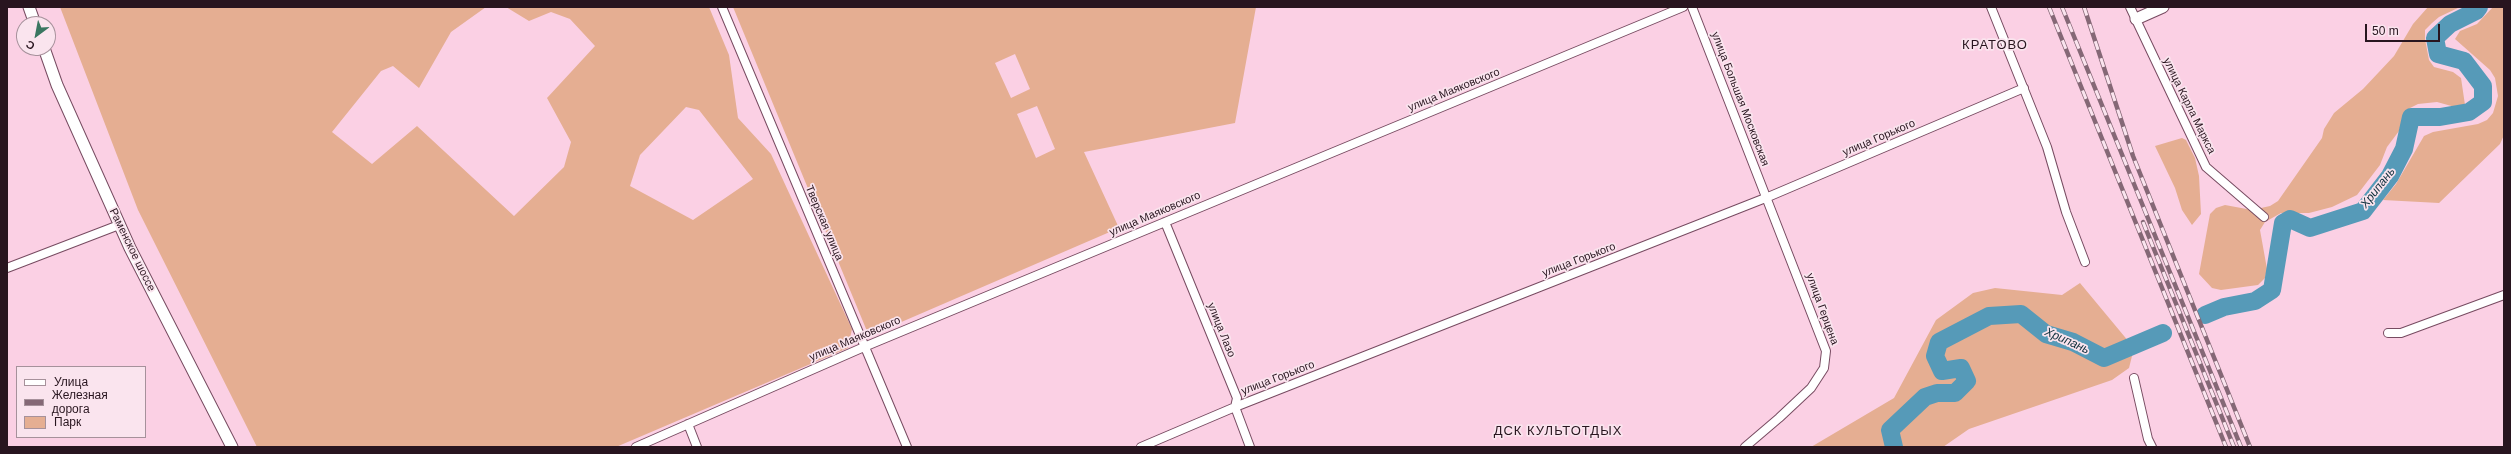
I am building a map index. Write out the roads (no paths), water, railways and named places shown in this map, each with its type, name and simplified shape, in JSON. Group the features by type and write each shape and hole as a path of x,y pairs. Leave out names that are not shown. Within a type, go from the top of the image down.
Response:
{"main road":[{"path":"2136,19 2163,7"},
{"name":"Раменское шоссе","path":"47,56 57,85 119,225 232,447"}],"street":[{"name":"Тверская улица","path":"722,7 907,447"},
{"name":"улица Маяковского","path":"636,447 864,347 1683,7"},
{"name":"улица Большая Московская","path":"1692,7 1763,190 1768,197"},
{"path":"1991,7 2047,147 2066,212 2085,262"},
{"name":"улица Карла Маркса","path":"2130,7 2206,167 2264,217"},
{"name":"улица Горького","path":"1141,447 1235,406 1768,197 2024,88"},
{"name":"улица Герцена","path":"1744,447 1779,418 1811,388 1824,368 1826,351 1768,197"},
{"name":"улица Лазо","path":"1165,222 1237,398 1235,406 1250,447"},
{"path":"7,268 119,225"},
{"path":"2388,333 2401,333 2504,296"},
{"path":"2134,378 2148,439 2152,447"},
{"path":"688,424 697,447"}],"waterway":[{"name":"Хрипань","path":"2205,315 2224,307 2255,301 2272,290 2283,223 2290,219 2310,228 2363,211 2390,176 2404,149 2411,117 2440,117 2469,112 2483,102 2483,86 2464,61 2438,54 2435,38 2450,24 2476,11 2479,7"},
{"name":"Хрипань","path":"1894,447 1890,430 1925,397 1937,393 1955,393 1967,381 1961,368 1942,371 1935,356 1939,342 1989,316 2021,314 2046,334 2073,342 2104,358 2163,333"}],"railway":[{"path":"2049,7 2226,447"},
{"path":"2062,7 2241,447"},
{"path":"2084,7 2133,156 2250,447"},
{"path":"2143,222 2234,447"}],"district":[{"name":"КРАТОВО","path":"1995,45"},
{"name":"ДСК КУЛЬТОТДЫХ","path":"1558,431"}]}
